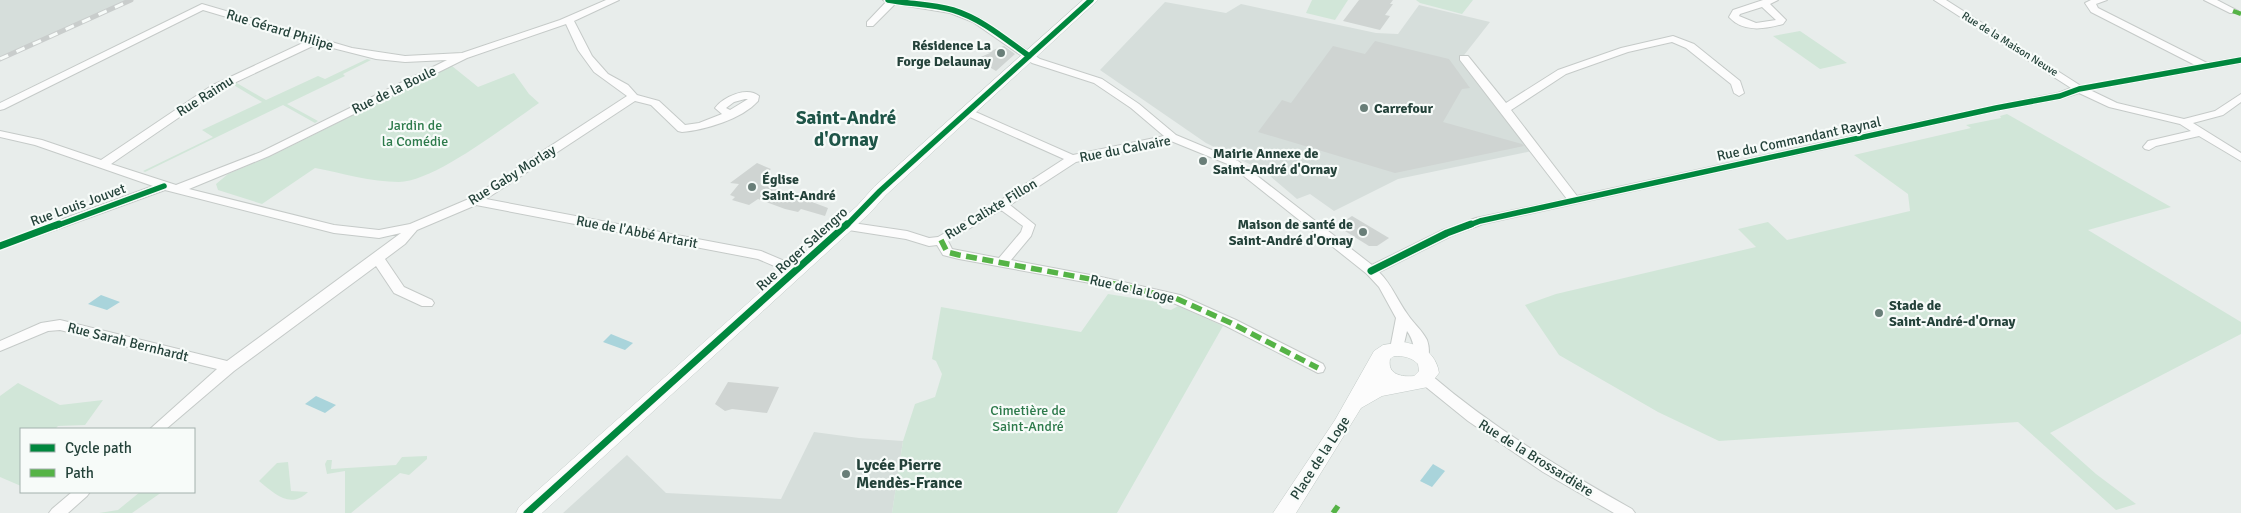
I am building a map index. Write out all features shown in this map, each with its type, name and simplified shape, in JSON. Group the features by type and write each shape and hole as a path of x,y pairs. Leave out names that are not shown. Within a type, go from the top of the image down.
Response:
{"main road":[{"name":"Rue Roger Salengro","path":"527,513 797,271 863,210 880,191 1091,0"},
{"path":"1397,349 1410,350 1422,356 1429,367 1426,378 1416,384 1393,382 1382,372 1379,361 1385,352 1397,349"},
{"name":"Place de la Loge","path":"1284,513 1324,453 1354,403 1363,384 1379,361"},
{"name":"Place de la Loge","path":"1354,403 1376,390 1402,384"}],"street":[{"path":"0,106 217,0"},
{"name":"Rue de la Boule","path":"177,189 265,154 463,56 568,20 614,0"},
{"path":"870,24 890,0 961,13 976,20 1036,61 1098,81 1135,106 1172,137"},
{"name":"Rue de la Maison Neuve","path":"1939,0 2079,89 2113,105 2184,122"},
{"path":"2102,0 2090,3 2094,10 2203,65"},
{"path":"2209,0 2234,11"},
{"name":"Rue Gérard Philipe","path":"202,7 316,41 376,56 405,59 463,56"},
{"path":"568,20 583,52 606,78 630,92 633,97 655,102 682,128 700,128 730,115"},
{"path":"1505,109 1562,72 1625,50 1673,39 1690,46 1736,83 1739,93"},
{"name":"Rue Raimu","path":"102,164 215,88 316,41"},
{"path":"1464,58 1574,200"},
{"name":"Rue du Commandant Raynal","path":"1371,271 1447,233 1480,221 2060,96 2079,89 2203,65 2241,60"},
{"name":"Rue Gaby Morlay","path":"177,189 334,229 379,234 413,227 475,201 633,97"},
{"path":"2184,122 2219,113 2241,97"},
{"name":"Rue du Calvaire","path":"967,112 1072,159 1172,137 1234,163 1371,271"},
{"path":"2184,122 2241,158"},
{"path":"2149,147 2152,143 2200,133"},
{"path":"0,134 38,142 177,189"},
{"name":"Rue Calixte Fillon","path":"846,226 908,234 929,242 941,240 1002,205 1072,159"},
{"name":"Rue Louis Jouvet","path":"0,246 164,186"},
{"name":"Rue de l'Abbé Artarit","path":"475,201 761,255 797,271"},
{"path":"1002,205 1029,226 1027,233 1002,263"},
{"path":"158,428 228,367 402,242 413,227"},
{"name":"Rue de la Loge","path":"941,240 947,252 1101,281 1175,298 1231,323 1318,368"},
{"path":"378,259 399,290 427,303"},
{"path":"1371,271 1384,284 1403,318 1421,342 1422,356"},
{"path":"1397,349 1403,318"},
{"name":"Rue Sarah Bernhardt","path":"0,346 46,326 60,325 228,367"},
{"name":"Rue de la Brossardière","path":"1426,378 1482,425 1513,446 1628,513"},
{"path":"57,513 81,493"}],"shaded area":[{"path":"0,0 128,0 0,59"},
{"path":"1165,2 1226,13 1241,4 1376,33 1398,34 1419,5 1490,22 1461,59 1532,151 1398,179 1334,211 1310,194 1297,199 1264,171 1206,143 1100,70"},
{"name":"Lycée Pierre Mendès-France","path":"814,432 903,441 892,513 563,513 627,455 666,493 781,499"}],"green space":[{"path":"1312,0 1348,0 1335,20 1306,13"},
{"path":"1416,0 1473,0 1462,14 1420,3"},
{"path":"1800,31 1847,63 1820,69 1773,36"},
{"path":"367,59 371,60 343,74 345,76 287,104 318,121 315,123 283,105 145,172 143,171 213,137 202,130 262,102 232,84 235,82 266,100 318,76 325,79"},
{"name":"Jardin de la Comédie","path":"452,66 478,87 514,73 529,94 539,103 470,151 431,173 414,180 399,182 378,181 315,168 262,204 218,190 216,184 228,174 273,155"},
{"name":"Stade de Saint-André-d'Ornay","path":"2007,114 2171,207 2088,230 2241,322 2241,334 2050,433 2096,474 2136,504 2116,510 2018,422 1719,441 1658,412 1559,355 1525,305 1556,294 1756,247 1738,229 1768,222 1787,240 1910,211 1908,194 1854,155 1971,128 1966,125 2001,118 2000,116"},
{"name":"Cimetière de Saint-André","path":"1108,294 1158,302 1162,308 1171,310 1178,306 1223,326 1117,513 892,513 903,441 915,404 935,397 942,374 936,361 932,359 941,307 1081,332"},
{"path":"18,383 60,405 103,400 85,425 58,426 56,428 20,428 20,486 0,477 0,396"},
{"path":"427,456 427,459 409,475 400,473 351,513 345,513 345,471 327,474 325,464 327,460 332,460 331,469 396,465 402,457"},
{"path":"288,462 291,491 308,492 295,500 282,498 259,481 277,463"},
{"path":"139,493 161,493 132,513 99,513 118,510"}],"water":[{"path":"101,295 120,302 107,310 88,304"},
{"path":"611,334 633,343 625,350 603,342"},
{"path":"316,396 336,405 325,413 305,404"},
{"path":"1433,464 1445,471 1432,487 1420,481"}],"building":[{"path":"1359,0 1393,0 1390,4 1393,4 1385,15 1390,16 1380,30 1343,21"},
{"name":"Carrefour","path":"1375,41 1449,59 1470,88 1462,89 1443,122 1524,146 1395,173 1258,132 1282,100 1291,103 1333,46 1365,54"},
{"path":"1004,46 1015,54 996,71 976,59 990,53 988,52"},
{"name":"Église Saint-André","path":"757,163 771,169 765,174 779,179 772,187 828,208 825,216 801,209 798,212 785,209 758,199 749,205 732,200 735,197 730,195 739,184 730,183"},
{"name":"Maison de santé de Saint-André d'Ornay","path":"1352,216 1389,238 1377,246 1369,246 1337,226"},
{"path":"728,382 779,387 767,413 732,409 725,411 715,404"}],"railway":[{"path":"0,59 131,0"}],"marked path":[{"path":"2233,11 2241,14"},
{"path":"941,240 947,252 959,255 1101,281 1175,298 1231,323 1318,368"},
{"path":"1333,513 1338,506"}],"cycle path":[{"path":"888,0 953,10 973,18 993,30 1029,56"},
{"path":"527,513 863,210 880,191 1091,0"},
{"path":"1371,271 1447,233 1480,221 1996,108 2060,96 2079,89 2241,60"},
{"path":"0,246 164,186"}],"place":[{"name":"Résidence La Forge Delaunay","path":"1001,53"},
{"name":"Carrefour","path":"1364,108"},
{"name":"Mairie Annexe de Saint-André d'Ornay","path":"1203,161"},
{"name":"Église Saint-André","path":"752,187"},
{"name":"Maison de santé de Saint-André d'Ornay","path":"1363,232"},
{"name":"Stade de Saint-André-d'Ornay","path":"1879,313"},
{"name":"Lycée Pierre Mendès-France","path":"846,474"}],"district":[{"name":"Saint-André d'Ornay","path":"846,129"}]}
